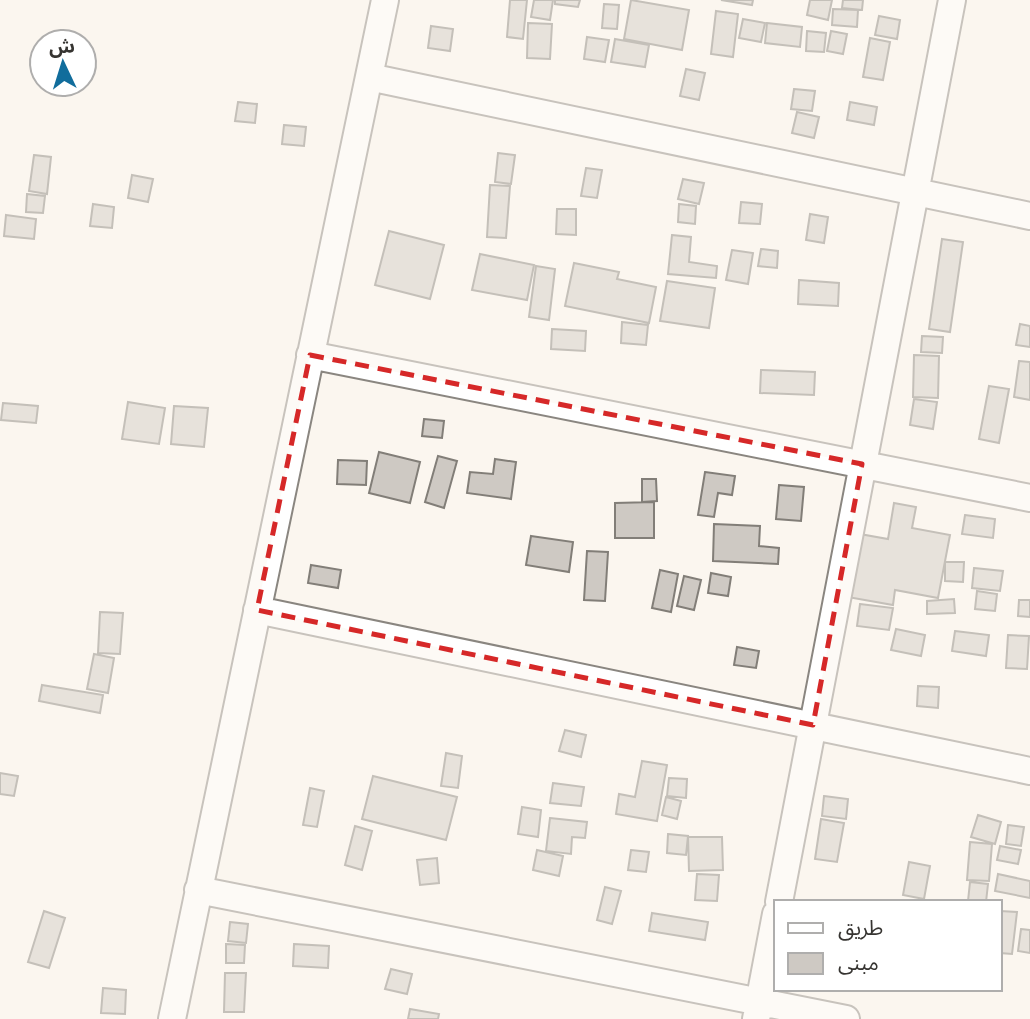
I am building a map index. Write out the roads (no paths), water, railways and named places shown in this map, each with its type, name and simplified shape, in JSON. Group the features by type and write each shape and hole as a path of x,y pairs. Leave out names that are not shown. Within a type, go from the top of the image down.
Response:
{"street":[{"path":"172,1019 385,0"},
{"path":"779,900 952,0"},
{"path":"369,77 1030,216"},
{"path":"310,355 1030,498"},
{"path":"257,610 1030,771"},
{"path":"198,890 758,1010 846,1019"},
{"path":"758,1010 774,925"}]}
